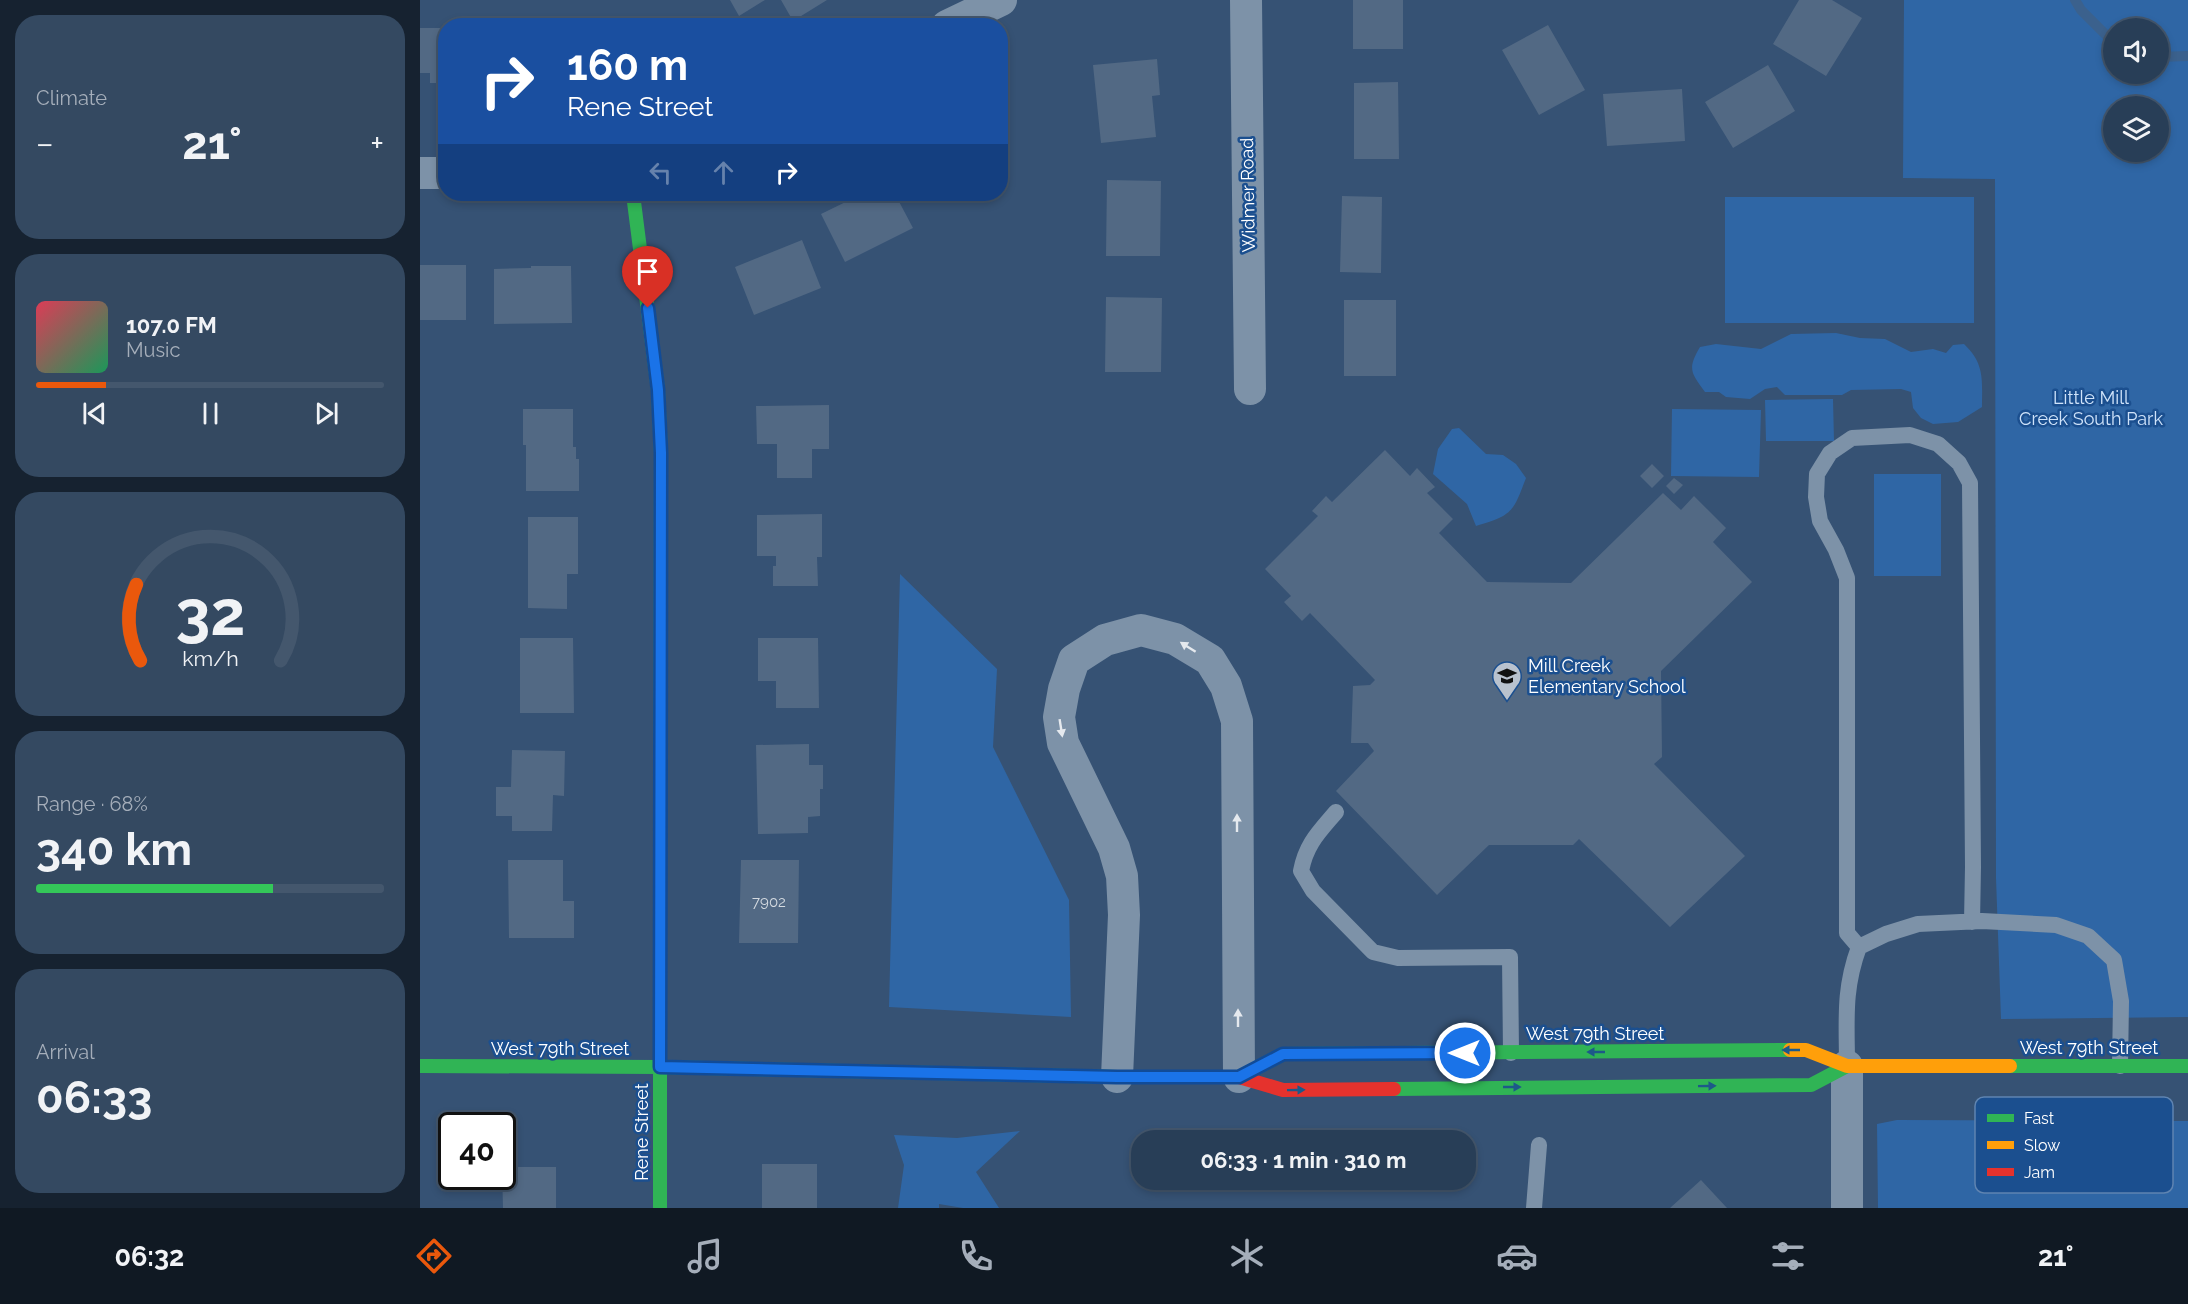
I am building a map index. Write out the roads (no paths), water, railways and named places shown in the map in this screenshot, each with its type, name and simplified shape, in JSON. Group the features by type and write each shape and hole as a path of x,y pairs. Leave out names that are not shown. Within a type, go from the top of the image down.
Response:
{"street":[{"path":"964,18 1001,0"},
{"name":"Widmer Road","path":"1246,0 1250,389"},
{"path":"420,173 438,173"},
{"name":"Rene Street","path":"634,201 658,390 661,453 660,1208"},
{"path":"1117,1077 1124,915 1122,876 1114,848 1063,743 1059,717 1064,689 1074,660 1105,640 1141,630 1175,639 1210,660 1226,686 1237,721 1239,1077"},
{"name":"West 79th Street","path":"1239,1077 1283,1054 1806,1050 1846,1066 2188,1066"},
{"name":"West 79th Street","path":"420,1066 660,1067 1117,1077 1239,1077 1284,1090 1511,1086 1811,1085 1846,1066"},
{"path":"1846,1066 1848,1208"}],"lane":[{"path":"1859,947 1847,933 1847,578 1836,550 1820,521 1816,497 1817,474 1830,453 1852,438 1910,435 1938,444 1959,463 1970,483 1972,922"},
{"path":"1336,812 1309,844 1303,858 1301,871 1314,891 1373,952 1398,958 1510,957 1511,1053"},
{"path":"1846,1066 1846,993 1859,947 1886,934 1918,924 1972,922 2056,925 2088,936 2114,960 2121,1001 2120,1066"},
{"path":"1534,1208 1539,1145"}],"waterway":[{"path":"2075,0 2081,10 2103,32"},
{"path":"2169,57 2188,56"}],"place":[{"name":"Mill Creek Elementary School","path":"1507,702"}],"park label":[{"name":"Little Mill Creek South Park","path":"2091,408"}]}
